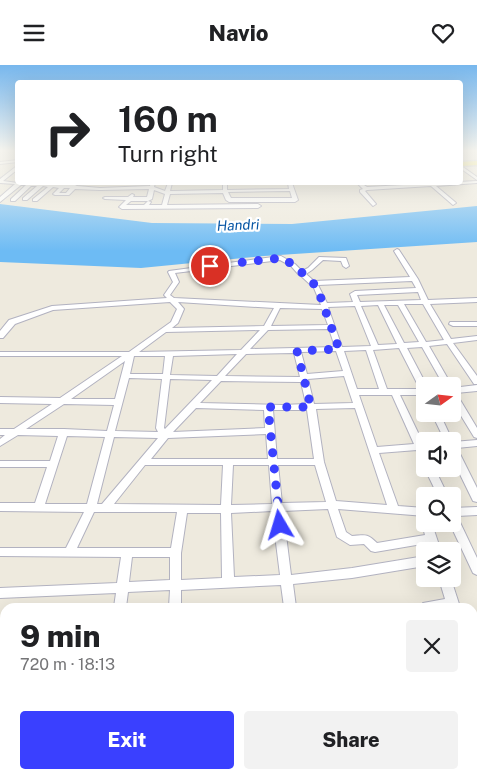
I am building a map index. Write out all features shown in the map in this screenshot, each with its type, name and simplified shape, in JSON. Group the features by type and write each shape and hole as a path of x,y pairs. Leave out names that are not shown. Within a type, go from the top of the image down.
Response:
{"street":[{"path":"0,200 17,185"},
{"path":"12,201 29,185"},
{"path":"26,199 42,185"},
{"path":"35,200 53,185"},
{"path":"57,185 85,189 112,189 135,185 153,185 165,193 292,190"},
{"path":"64,185 55,194 67,194 77,185"},
{"path":"85,189 88,185"},
{"path":"100,189 103,185"},
{"path":"122,207 130,199 135,185"},
{"path":"146,207 153,185"},
{"path":"164,207 170,185"},
{"path":"182,185 182,192"},
{"path":"225,185 229,201 295,200"},
{"path":"291,185 295,200"},
{"path":"361,185 366,189"},
{"path":"373,204 362,191 366,189 417,185"},
{"path":"431,185 453,203"},
{"path":"112,189 102,202 122,207 274,205 294,204 295,200"},
{"path":"105,198 149,199"},
{"path":"397,251 415,279 448,341 477,382"},
{"path":"0,443 174,323 181,309 167,295 176,282 171,272 281,258 294,265 317,287 394,510"},
{"path":"302,273 321,258 344,259 346,266"},
{"path":"312,283 415,279"},
{"path":"384,392 373,348 353,294 357,292 420,290"},
{"path":"0,336 12,322 52,308 172,300 278,306 477,300"},
{"path":"380,303 418,377"},
{"path":"400,303 443,377"},
{"path":"105,508 165,435 266,327 278,306"},
{"path":"453,324 477,324"},
{"path":"163,330 332,327"},
{"path":"0,354 169,354 297,351 424,345 477,338"},
{"path":"297,351 311,407 319,462 341,534 350,541 366,539 374,548 431,538"},
{"path":"69,553 91,508 131,354"},
{"path":"165,435 160,428 169,354"},
{"path":"125,376 219,379 304,378 348,373"},
{"path":"461,391 477,388"},
{"path":"354,392 416,391"},
{"path":"395,392 416,434"},
{"path":"0,400 118,402"},
{"path":"194,405 268,407 359,405"},
{"path":"268,407 277,507 290,603"},
{"path":"461,407 477,435"},
{"path":"0,432 165,435 270,431"},
{"path":"39,507 64,432"},
{"path":"461,445 477,443"},
{"path":"374,450 416,446"},
{"path":"144,462 319,462"},
{"path":"228,463 226,509 228,581"},
{"path":"0,464 53,464"},
{"path":"461,465 477,498"},
{"path":"0,507 226,509 333,506 416,513"},
{"path":"175,603 176,553 183,508"},
{"path":"461,511 477,511"},
{"path":"429,532 433,542"},
{"path":"459,532 477,570"},
{"path":"0,552 176,553"},
{"path":"121,603 127,554"},
{"path":"0,593 123,589 228,581 287,580 352,573 416,562"},
{"path":"447,587 452,603"}],"water":[{"name":"Handri","path":"0,204 152,223 292,224 477,206 477,242 264,256 141,268 0,262"}],"route":[{"path":"210,266 281,258 294,265 301,274 317,287 326,307 339,349 297,351 311,407 268,407 280,525"}]}
